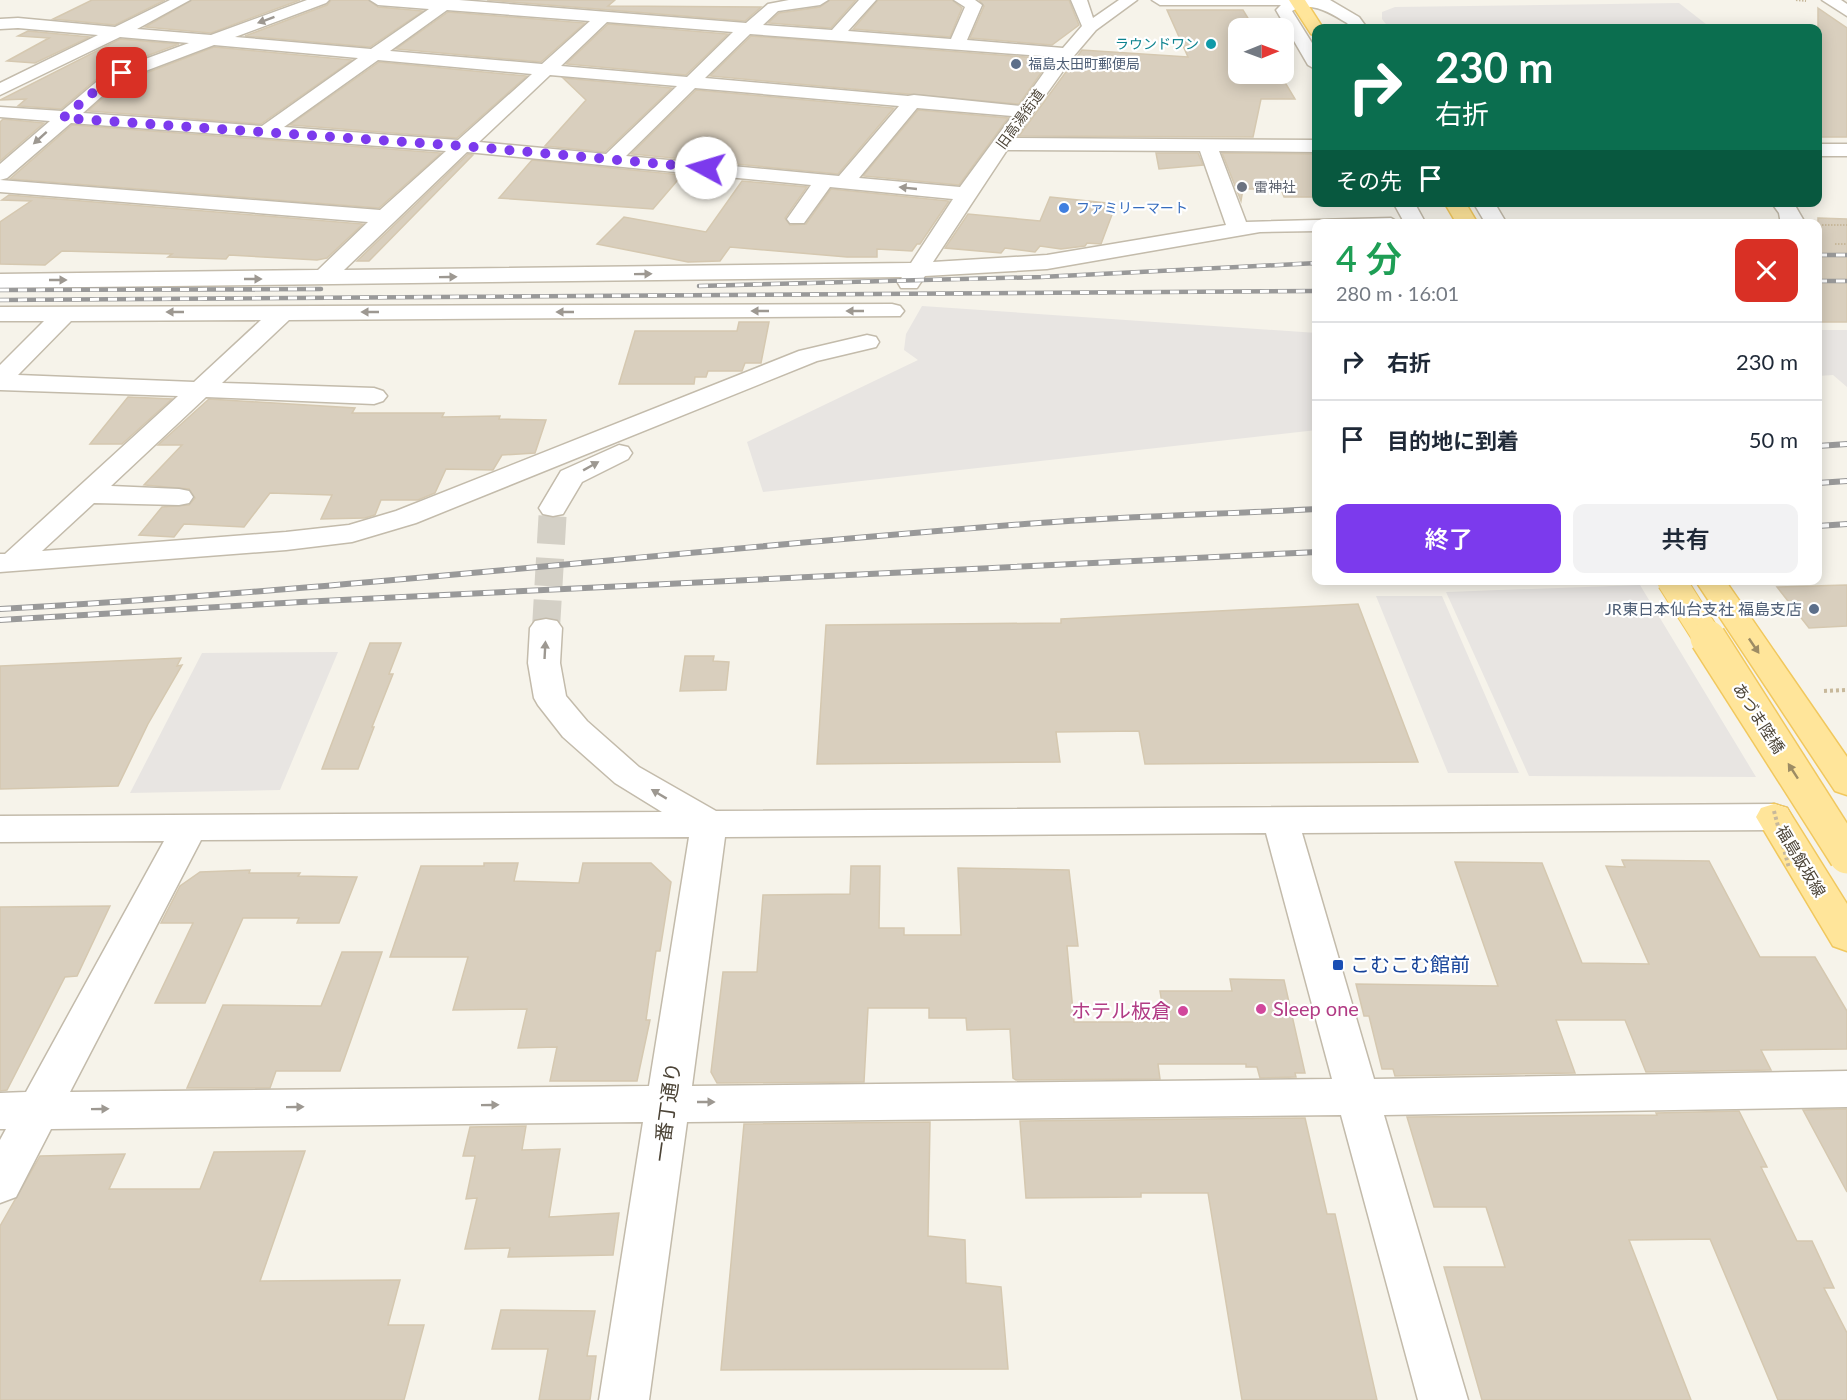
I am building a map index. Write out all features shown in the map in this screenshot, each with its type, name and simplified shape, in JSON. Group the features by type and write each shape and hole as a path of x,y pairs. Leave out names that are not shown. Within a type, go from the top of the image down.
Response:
{"main road":[{"path":"1296,0 1312,24"},
{"path":"1319,0 1334,24"},
{"name":"あづま陸橋","path":"1674,585 1847,856"},
{"path":"1713,585 1847,783"},
{"name":"福島飯坂線","path":"1773,810 1847,804"},
{"name":"福島飯坂線","path":"1773,810 1847,822"},
{"name":"福島飯坂線","path":"1773,810 1847,936"}],"street":[{"path":"0,90 182,0"},
{"path":"0,174 101,86 122,73 321,0"},
{"path":"378,0 447,2 604,17 1067,53"},
{"path":"612,159 768,10 774,7 820,0"},
{"path":"836,35 868,0"},
{"path":"957,45 974,5 962,0"},
{"path":"1080,0 1081,10 1090,27"},
{"name":"旧高湯街道","path":"553,508 571,477 603,459 714,418 795,384 843,359 867,342 883,326 966,194 1067,53 1090,27 1129,0"},
{"path":"1160,0 1311,0"},
{"path":"1296,0 1284,10 1312,57"},
{"path":"1319,0 1356,24"},
{"path":"1830,0 1847,11"},
{"path":"265,132 447,2"},
{"path":"322,278 385,217 604,17"},
{"path":"1,23 548,68 914,100 1024,112"},
{"path":"570,48 591,50"},
{"path":"122,73 162,77"},
{"path":"798,219 914,100"},
{"path":"0,112 463,146 966,194"},
{"path":"1002,144 1312,146"},
{"path":"1207,146 1238,229"},
{"path":"1822,150 1847,150"},
{"path":"0,186 385,217"},
{"path":"0,281 917,270 1058,261 1142,248 1171,240 1238,229 1312,223"},
{"path":"0,314 892,311"},
{"path":"0,381 66,312"},
{"path":"6,563 87,494 284,312"},
{"path":"6,563 286,541 352,533 406,517 808,356 838,347 867,342"},
{"path":"0,381 374,396"},
{"path":"87,494 179,497"},
{"path":"546,628 544,663 550,698 575,729 627,775 710,824"},
{"path":"0,829 1280,820 1773,810"},
{"path":"1280,820 1443,1400"},
{"name":"一番丁通り","path":"624,1400 710,824"},
{"path":"0,1183 20,1110 190,827"},
{"path":"20,1110 1358,1097 1847,1089"}],"path":[{"path":"1822,225 1847,225"},
{"path":"1835,244 1847,244"},
{"path":"1824,690 1847,690"},
{"path":"1773,810 1789,868"}],"shaded area":[{"path":"1679,3 1706,24 1386,24 1382,19 1382,12 1395,7"},
{"path":"922,306 1312,333 1312,431 763,492 747,442 918,360 904,350 906,334"},
{"path":"1822,330 1847,330 1847,387 1833,375 1822,376"},
{"path":"1640,585 1756,777 1529,776 1446,592"},
{"path":"1376,596 1442,596 1519,773 1448,773"},
{"path":"338,652 280,790 130,793 202,653"}],"building":[{"path":"92,0 165,0 115,25 53,19"},
{"path":"192,0 300,0 211,33 145,27"},
{"path":"331,0 368,0 378,7 423,11 370,47 245,36 327,5"},
{"path":"487,0 615,0 608,6 761,7 745,21"},
{"path":"830,0 856,0 831,28 768,23 779,13 820,7"},
{"path":"878,0 952,0 962,8 950,37 853,29"},
{"path":"979,0 1069,0 1079,25 1052,45 970,38 984,6"},
{"path":"1818,8 1847,28 1847,137 1822,137 1822,24 1818,24"},
{"path":"1167,10 1243,10 1248,18 1228,18 1228,84 1286,84 1295,99 1261,99 1253,137 1019,136 1082,50 1188,57"},
{"path":"448,12 585,23 541,62 396,49"},
{"path":"608,24 728,34 686,75 566,64"},
{"path":"28,31 90,37 35,63 7,61 49,38 18,36"},
{"path":"751,36 1051,59 1019,104 710,76"},
{"path":"120,39 179,44 106,71 61,109 18,106 26,99 0,100"},
{"path":"214,47 352,60 261,124 88,111 120,83"},
{"path":"379,62 527,76 457,138 290,125"},
{"path":"563,78 672,88 605,152 545,146 586,100"},
{"path":"696,90 894,108 838,174 631,154"},
{"path":"918,110 1008,118 959,185 863,176"},
{"path":"3,119 44,123 0,161 0,122"},
{"path":"72,125 441,153 379,208 10,179"},
{"path":"1156,153 1198,153 1203,165 1159,169"},
{"path":"1222,153 1312,154 1312,197 1284,197 1281,189 1243,189 1241,201"},
{"path":"468,154 473,155 369,261 357,261"},
{"path":"532,160 682,175 653,209 499,198"},
{"path":"742,181 807,187 785,218 790,225 806,224 831,189 949,201 920,244 917,244 912,251 877,249 877,257 847,257 730,247 720,261 688,262 597,244 624,217 706,232"},
{"path":"9,195 363,224 327,258 317,260 229,255 226,259 168,257 172,254 62,251 45,265 0,264 0,222 31,201 2,200"},
{"path":"1050,197 1116,204 1101,244 1087,243 1085,246 1061,249 1040,246 1035,252 1005,248 1001,253 945,248 968,214 1040,221"},
{"path":"1818,218 1847,219 1847,322 1822,322 1822,219"},
{"path":"739,322 769,322 761,363 745,363 742,371 708,371 706,377 695,377 694,384 619,384 635,331 737,331"},
{"path":"128,397 172,399 122,444 90,444"},
{"path":"209,399 355,408 352,413 444,413 442,417 500,416 499,419 546,420 535,453 502,455 493,470 446,469 435,493 418,500 381,500 375,515 365,518 321,519 332,495 270,493 244,527 184,524 174,537 139,535 162,507 189,505 195,498 189,489 144,485 182,445 158,445"},
{"path":"1847,585 1847,626 1809,628 1777,587"},
{"path":"1358,604 1418,762 1145,764 1139,731 1056,732 1060,762 817,764 826,625 1061,623 1061,619"},
{"path":"370,643 401,643 389,674 393,674 358,769 322,769"},
{"path":"685,656 714,656 713,661 729,662 726,690 680,691"},
{"path":"181,658 177,666 182,665 148,724 118,786 0,789 0,666"},
{"path":"1622,860 1709,861 1760,957 1815,957 1847,1011 1847,1049 1761,1050 1771,1070 1646,1072 1625,1020 1556,1020 1575,1073 1395,1076 1393,1069 1382,1069 1369,1016 1364,1016 1356,984 1498,986 1455,862 1542,863 1582,963 1649,964 1606,866 1625,867"},
{"path":"484,863 518,863 514,881 579,883 583,863 651,863 671,882 660,951 656,951 646,1020 650,1020 637,1081 550,1081 557,1047 518,1048 527,1009 453,1010 468,957 390,957 421,866 484,866"},
{"path":"851,866 880,866 879,928 904,928 904,935 961,935 958,868 1069,870 1078,946 1067,946 1074,1022 1165,1022 1160,991 1232,991 1230,979 1284,980 1305,1073 1295,1073 1296,1077 1260,1078 1257,1067 1246,1067 1246,1064 1158,1064 1160,1079 1016,1080 1013,1078 1010,1029 967,1030 966,1018 929,1018 929,1008 868,1008 864,1082 717,1083 711,1072 723,972 757,972 763,895 850,894"},
{"path":"250,870 249,873 300,873 298,876 357,877 339,923 297,923 299,918 243,918 205,1003 155,1003 193,923 161,923 180,886 200,872"},
{"path":"110,906 77,976 65,977 7,1090 0,1091 0,907"},
{"path":"342,952 382,952 340,1071 276,1071 270,1088 187,1088 223,1005 321,1006"},
{"path":"1847,1109 1847,1192 1803,1110"},
{"path":"1739,1111 1767,1167 1761,1167 1797,1241 1812,1241 1834,1288 1824,1288 1847,1333 1847,1400 1778,1400 1710,1239 1629,1240 1691,1400 1482,1400 1444,1267 1505,1267 1486,1207 1434,1207 1407,1117 1657,1115 1656,1113"},
{"path":"1305,1118 1327,1214 1335,1214 1377,1400 1242,1400 1208,1193 1141,1193 1141,1197 1026,1198 1020,1121"},
{"path":"930,1122 928,1236 965,1240 966,1283 1001,1287 1008,1369 721,1370 744,1124"},
{"path":"526,1126 522,1150 560,1149 549,1217 619,1213 613,1255 508,1257 510,1248 465,1249 477,1198 466,1199 475,1156 463,1156 470,1127"},
{"path":"305,1151 260,1281 400,1280 388,1325 424,1325 404,1400 0,1400 0,1226 40,1156 125,1154 109,1189 200,1189 214,1152"},
{"path":"501,1310 595,1311 587,1356 596,1356 590,1400 539,1400 548,1349 492,1349"}],"tunnel":[{"path":"546,628 553,508"}],"railway":[{"path":"1822,255 1847,255"},
{"path":"699,286 1041,277 1312,263"},
{"path":"1822,281 1847,281"},
{"path":"0,290 321,289"},
{"path":"0,300 1312,291"},
{"path":"1822,446 1847,444"},
{"path":"1822,483 1847,481"},
{"path":"0,609 260,591 1039,523 1312,509"},
{"path":"1822,526 1847,524"},
{"path":"0,620 301,602 1312,552"}],"place":[{"name":"ラウンドワン","path":"1211,44"},
{"name":"福島太田町郵便局","path":"1016,64"},
{"name":"雷神社","path":"1242,187"},
{"name":"ファミリーマート","path":"1064,208"},
{"name":"JR東日本仙台支社 福島支店","path":"1814,609"},
{"name":"こむこむ館前","path":"1338,965"},
{"name":"Sleep one","path":"1261,1009"},
{"name":"ホテル板倉","path":"1183,1011"}],"route":[{"path":"122,73 101,86 63,118 463,146 706,168"}]}
